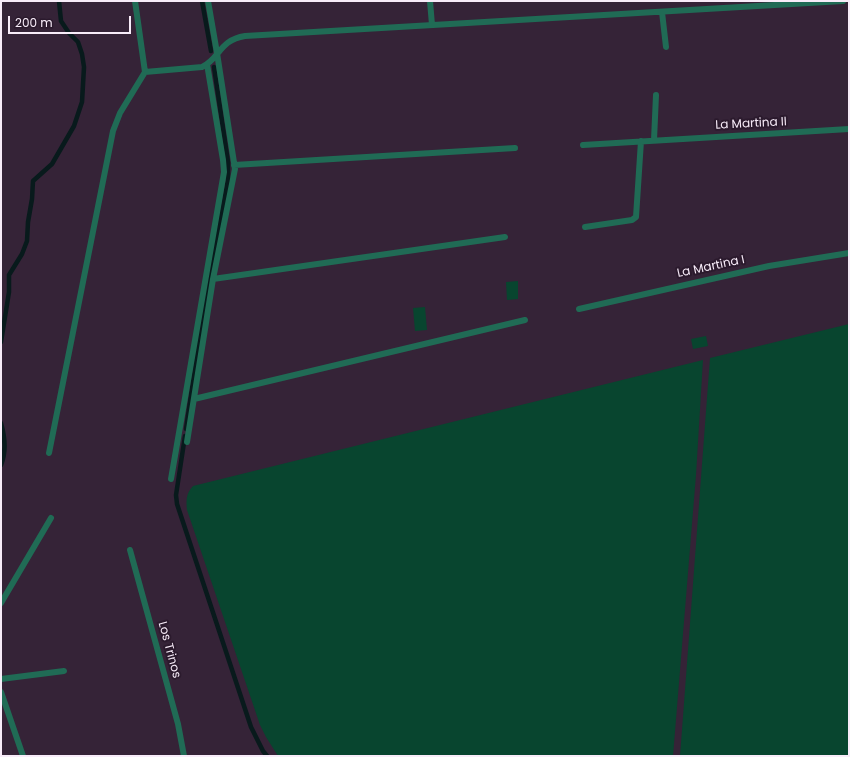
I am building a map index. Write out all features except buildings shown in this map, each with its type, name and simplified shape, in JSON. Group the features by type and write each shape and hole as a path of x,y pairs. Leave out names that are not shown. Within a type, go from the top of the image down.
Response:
{"street":[{"path":"48,453 113,130 120,114 145,72 135,1"},
{"path":"187,442 213,279 234,177 234,165 208,1"},
{"path":"430,1 432,25"},
{"path":"145,72 199,68 207,64 230,41 245,36 662,12 731,4 843,1"},
{"path":"662,12 666,47"},
{"path":"171,479 224,172 207,64"},
{"path":"654,140 656,95"},
{"name":"La Martina II","path":"583,144 849,129"},
{"path":"585,227 632,220 636,217 641,141"},
{"path":"234,165 515,148"},
{"path":"213,279 505,237"},
{"name":"La Martina I","path":"579,308 769,266 849,253"},
{"path":"194,398 525,320"},
{"path":"1,603 51,518"},
{"name":"Los Trinos","path":"130,550 178,724 184,756"},
{"path":"1,679 64,671"},
{"path":"1,692 23,756"}],"green space":[{"path":"518,281 518,299 507,300 506,282"},
{"path":"425,307 427,330 415,331 413,308"},
{"path":"849,324 849,756 680,756 710,358"},
{"path":"706,336 708,346 693,349 691,339"},
{"path":"703,360 696,475 673,756 278,756 260,725 187,510 187,497 193,486"}],"waterway":[{"path":"1,342 9,292 9,275 22,254 27,241 33,181 52,164 74,126 82,102 84,67 82,54 78,42 69,33 61,21 59,1"},
{"path":"202,1 211,51"},
{"path":"186,429 203,315 228,180 228,162 214,67"},
{"path":"1,423 5,444 1,465"},
{"path":"185,436 176,495 177,504 251,727 267,756"}]}
